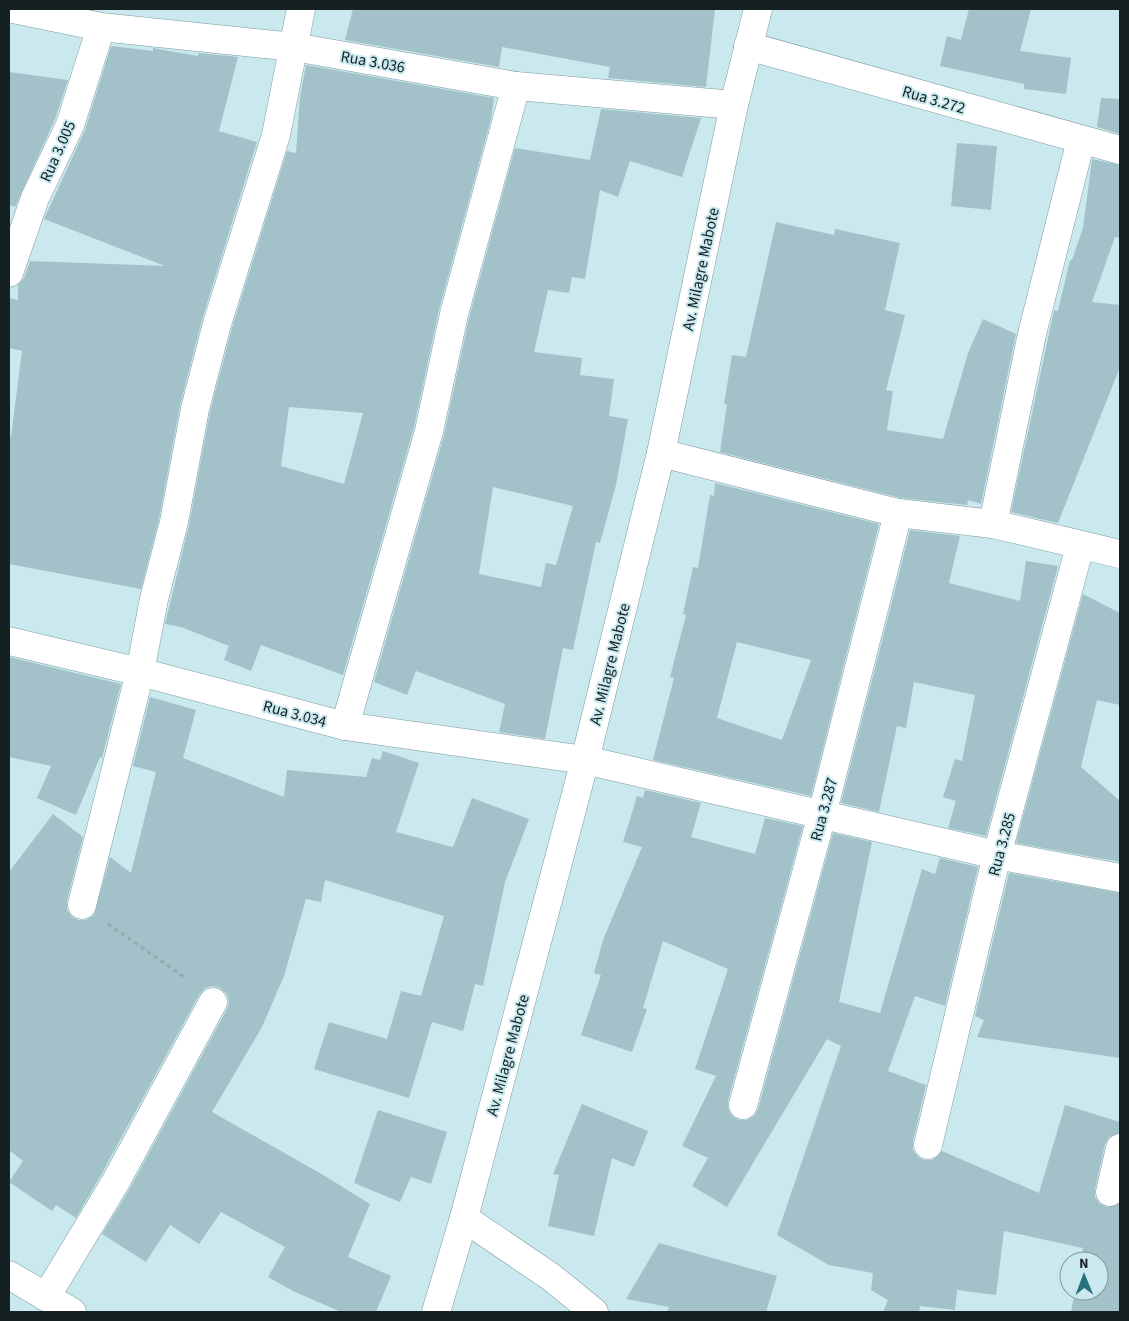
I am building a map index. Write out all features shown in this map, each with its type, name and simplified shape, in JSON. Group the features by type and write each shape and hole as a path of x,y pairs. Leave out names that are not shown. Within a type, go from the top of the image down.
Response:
{"street":[{"name":"Rua 3.036","path":"13,9 294,47 516,86 734,105"},
{"path":"82,905 140,672 154,599 174,522 195,409 216,324 276,135 301,9"},
{"name":"Av. Milagre Mabote","path":"436,1312 464,1218 585,760 661,453 734,105 758,9"},
{"name":"Rua 3.005","path":"9,272 35,198 70,125 109,21"},
{"name":"Rua 3.272","path":"748,46 1120,150"},
{"path":"346,726 429,431 454,314 516,86"},
{"path":"993,524 1032,334 1081,140"},
{"path":"661,453 898,513 993,524 1120,554"},
{"name":"Rua 3.287","path":"743,1105 822,815 898,513"},
{"name":"Rua 3.285","path":"928,1145 997,854 1080,546"},
{"name":"Rua 3.034","path":"9,641 140,672 346,726 585,760 997,854 1120,878"},
{"path":"46,1297 115,1183 213,1002"},
{"path":"1110,1192 1120,1148"},
{"path":"464,1218 551,1277 594,1312"},
{"path":"9,1275 72,1312"}],"path":[{"path":"82,905 211,995 213,1002"}],"building":[{"path":"353,9 715,9 706,87 608,78 610,67 502,47 499,67 345,40"},
{"path":"969,9 1031,9 1020,51 1071,58 1066,94 1024,89 1024,84 940,66 947,36 961,40"},
{"path":"111,46 153,51 153,48 198,56 199,53 238,57 219,131 257,142 202,320 180,405 159,519 141,589 9,564 9,436 11,437 22,351 9,348 9,298 18,300 18,285 24,278 30,261 165,266 44,219 85,130"},
{"path":"306,65 494,98 491,119 439,310 414,427 343,675 261,645 251,671 224,660 229,646 181,627 165,624 189,525 210,412 232,328 287,151 296,153 300,97","holes":["289,407 363,413 344,484 281,466"]},
{"path":"9,72 68,80 55,119 15,207 9,205"},
{"path":"1101,98 1120,99 1120,134 1097,127"},
{"path":"601,109 701,118 682,177 630,161 618,197 600,190 585,279 572,277 569,293 548,290 534,352 582,358 580,375 614,379 609,416 628,419 616,485 600,543 596,542 573,650 563,648 545,739 499,732 505,704 416,671 407,695 374,682 444,435 469,318 515,148 590,160","holes":["493,487 573,506 556,565 546,563 541,587 479,574"]},
{"path":"957,143 997,146 991,210 951,206"},
{"path":"1092,159 1120,165 1120,238 1115,237 1092,302 1120,305 1120,367 1058,523 1011,512 1054,310 1058,311 1070,260 1072,260 1083,228"},
{"path":"776,222 834,235 835,229 900,243 885,310 905,315 886,390 893,391 887,430 943,439 968,353 983,319 1016,334 981,504 968,500 967,505 901,498 720,452 727,404 724,404 732,355 746,357"},
{"path":"715,483 879,524 811,796 653,760 674,678 670,677 686,615 683,614 693,567 698,568 710,495 714,496","holes":["737,642 811,660 782,740 717,718"]},
{"path":"910,530 960,536 949,583 1020,601 1026,561 1058,566 986,836 948,828 956,801 943,797 955,759 962,761 975,695 914,682 906,728 897,726 879,812 841,803"},
{"path":"1083,594 1120,613 1120,705 1097,700 1081,767 1120,801 1120,862 1016,843"},
{"path":"9,657 121,684 102,758 100,757 76,815 37,798 51,766 9,757"},
{"path":"150,697 196,710 183,758 284,797 287,770 366,777 372,758 380,760 383,751 419,763 396,832 453,847 472,798 529,819 505,882 483,986 475,984 463,1031 432,1022 409,1098 314,1069 329,1022 387,1039 401,991 421,996 444,916 325,880 321,902 306,899 284,976 262,1027 212,1112 325,1176 370,1204 348,1257 391,1276 376,1312 341,1312 293,1291 268,1277 285,1247 221,1212 199,1244 170,1225 146,1262 102,1234 129,1190 227,1009 229,1002 227,994 220,988 212,986 205,988 199,995 76,1218 56,1205 52,1211 9,1182 23,1161 9,1150 9,872 53,814 83,837 67,901 67,910 72,917 78,920 86,920 94,915 110,857 131,873 156,772 133,766"},
{"path":"645,790 701,803 691,837 755,854 765,818 803,826 728,1101 728,1108 732,1116 739,1120 746,1120 754,1116 758,1109 833,833 872,842 839,1002 880,1013 922,869 935,874 940,858 978,867 945,1006 915,996 888,1071 926,1085 913,1141 913,1150 918,1157 924,1160 932,1160 942,1151 1039,1193 1065,1105 1120,1122 1120,1133 1109,1137 1105,1144 1095,1197 1100,1204 1107,1207 1120,1203 1120,1312 1071,1312 1073,1301 1109,1301 1109,1251 1083,1251 1083,1248 1004,1231 996,1295 957,1290 955,1310 920,1306 919,1312 883,1312 888,1300 871,1290 873,1273 829,1265 777,1235 841,1046 827,1039 727,1207 692,1186 708,1158 682,1146 716,1076 695,1069 728,969 663,941 643,1008 647,1009 632,1052 581,1035 601,975 594,973 603,940 642,847 623,842 637,796 643,798"},
{"path":"1009,873 1120,893 1120,1058 977,1037 984,1020 975,1016"},
{"path":"582,1104 648,1131 634,1167 612,1158 594,1236 548,1226 559,1175 553,1174"},
{"path":"378,1110 447,1132 431,1184 411,1177 400,1202 354,1183"},
{"path":"659,1243 777,1276 766,1312 667,1312 669,1307 626,1299"}]}
